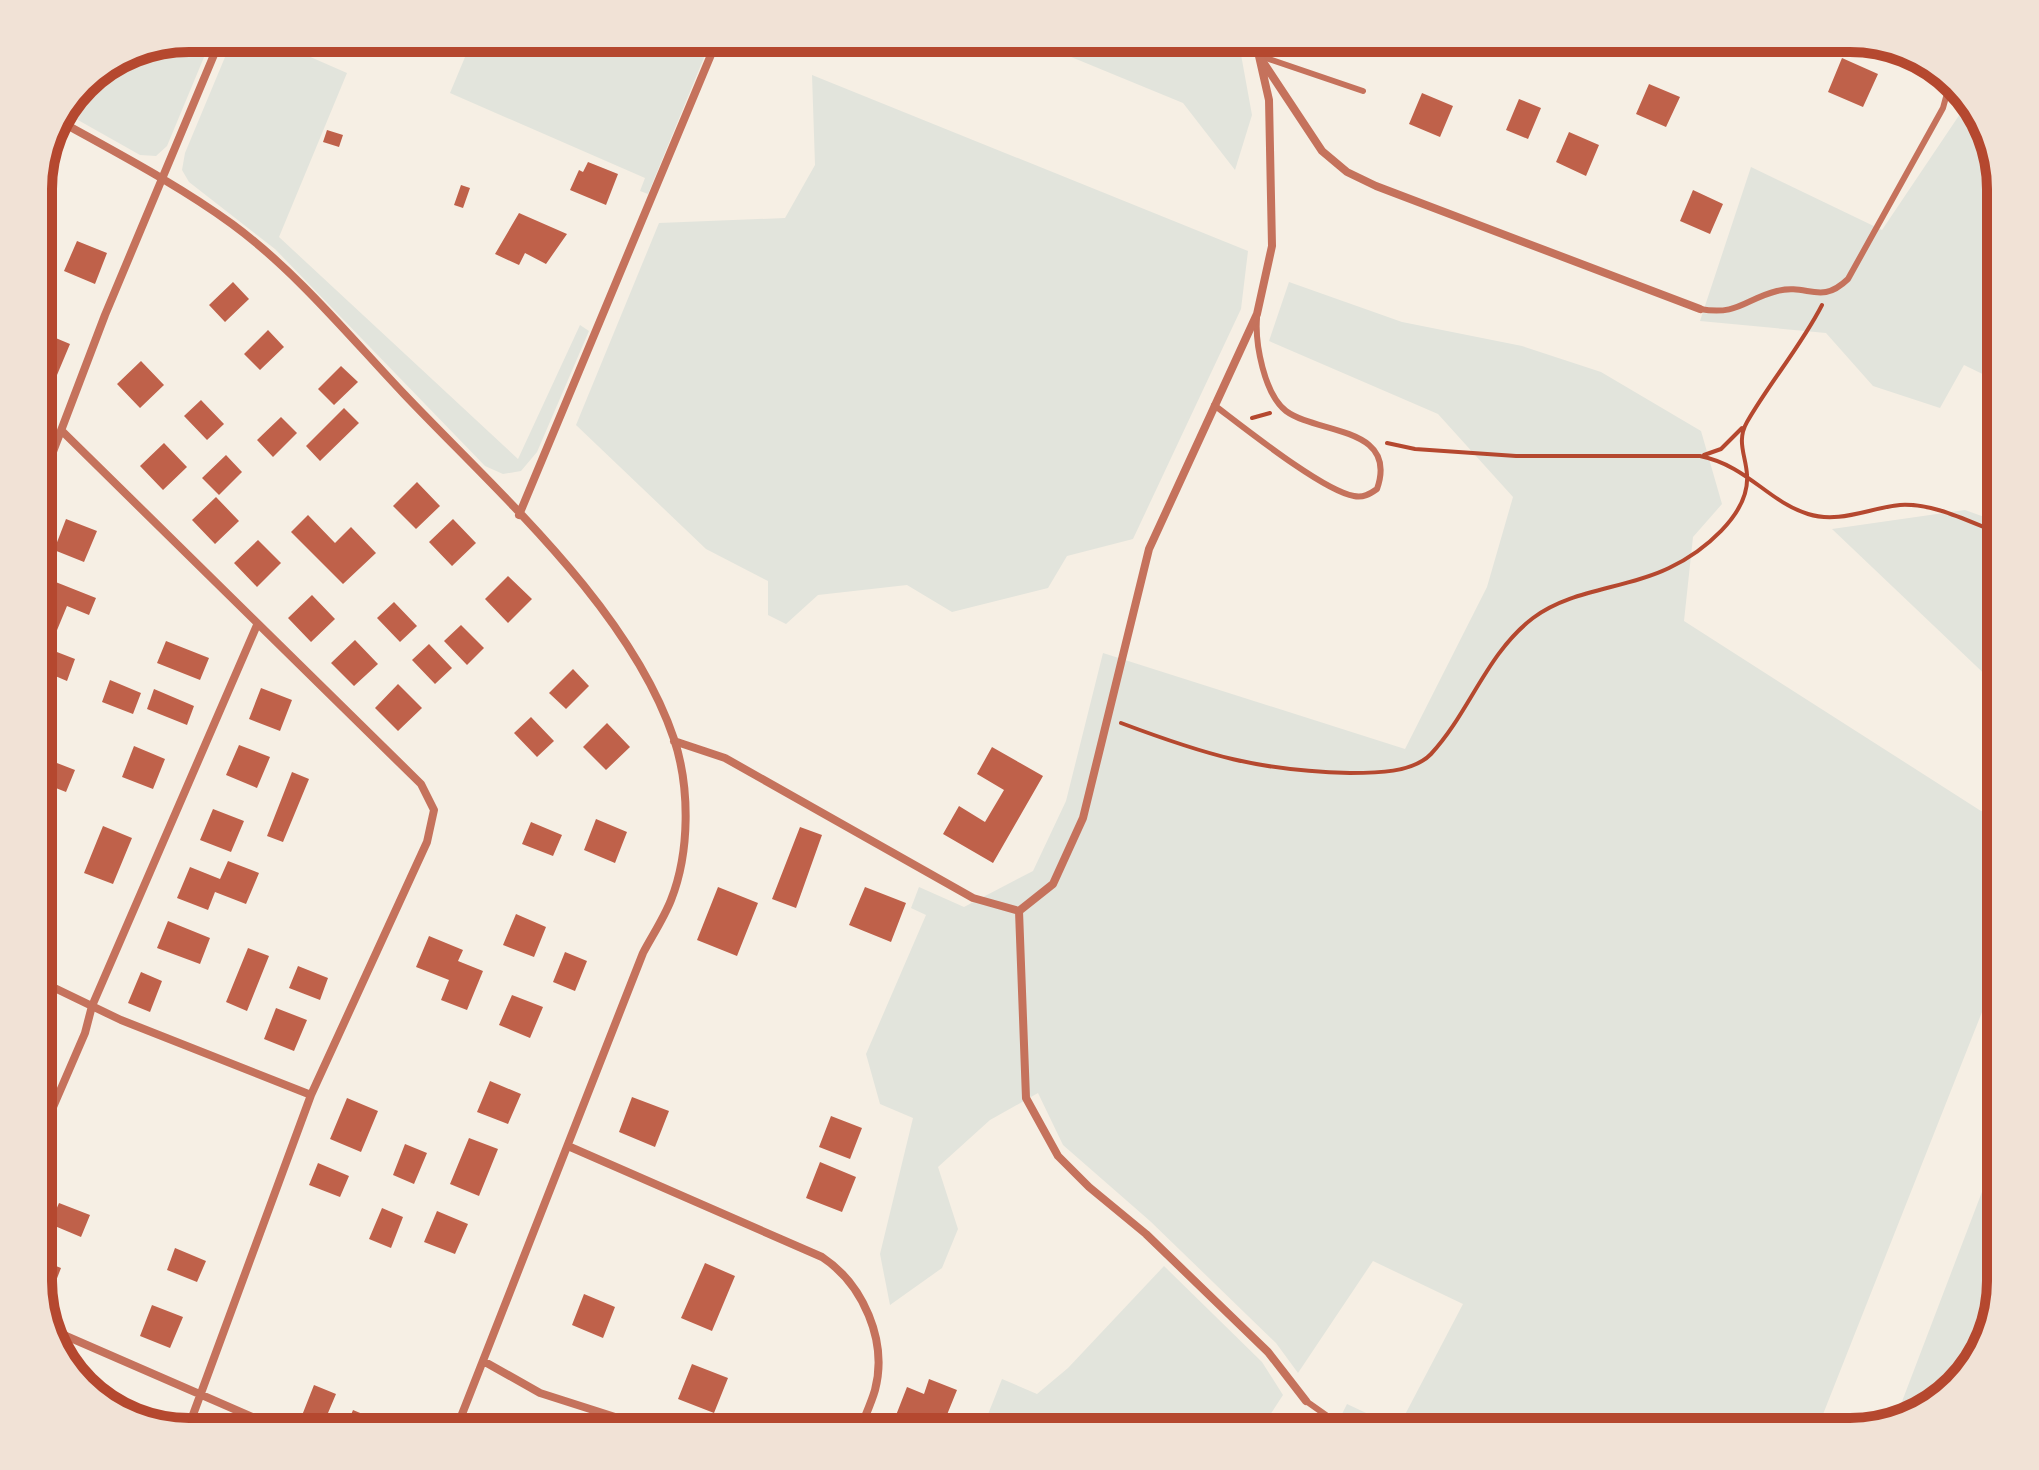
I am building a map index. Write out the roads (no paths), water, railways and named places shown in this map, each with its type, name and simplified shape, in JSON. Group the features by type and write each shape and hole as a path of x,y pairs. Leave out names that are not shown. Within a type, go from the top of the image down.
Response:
{"street":[{"path":"52,456 105,315 215,52"},
{"path":"519,515 712,52"},
{"path":"1019,911 1053,884 1083,818 1149,549 1257,314 1272,246 1269,100 1257,52"},
{"path":"1259,56 1322,151 1347,172 1700,309"},
{"path":"68,126 164,180 234,225 280,267 595,598 647,678 674,741 682,777 684,813 679,874 671,900 643,953 461,1418"},
{"path":"62,431 421,784 434,810 427,842 311,1095 192,1418"},
{"path":"52,1110 85,1033 92,1006 257,625"},
{"path":"674,741 725,758 973,898 1019,911"},
{"path":"1019,911 1026,1098 1058,1156 1268,1352 1306,1401"},
{"path":"52,987 311,1095"},
{"path":"568,1146 822,1257 848,1278 874,1330 878,1353 875,1391 864,1418"},
{"path":"63,1335 256,1418"},
{"path":"485,1362 540,1393 618,1418"}],"lane":[{"path":"1259,56 1363,91"},
{"path":"1700,309 1730,312 1775,291 1790,289 1823,294 1837,289 1848,279 1948,94"},
{"path":"1214,405 1285,458 1355,497 1367,496 1377,489 1381,476 1375,452 1359,438 1288,412 1277,401 1258,351 1257,314"},
{"path":"1306,1401 1330,1418"}]}
